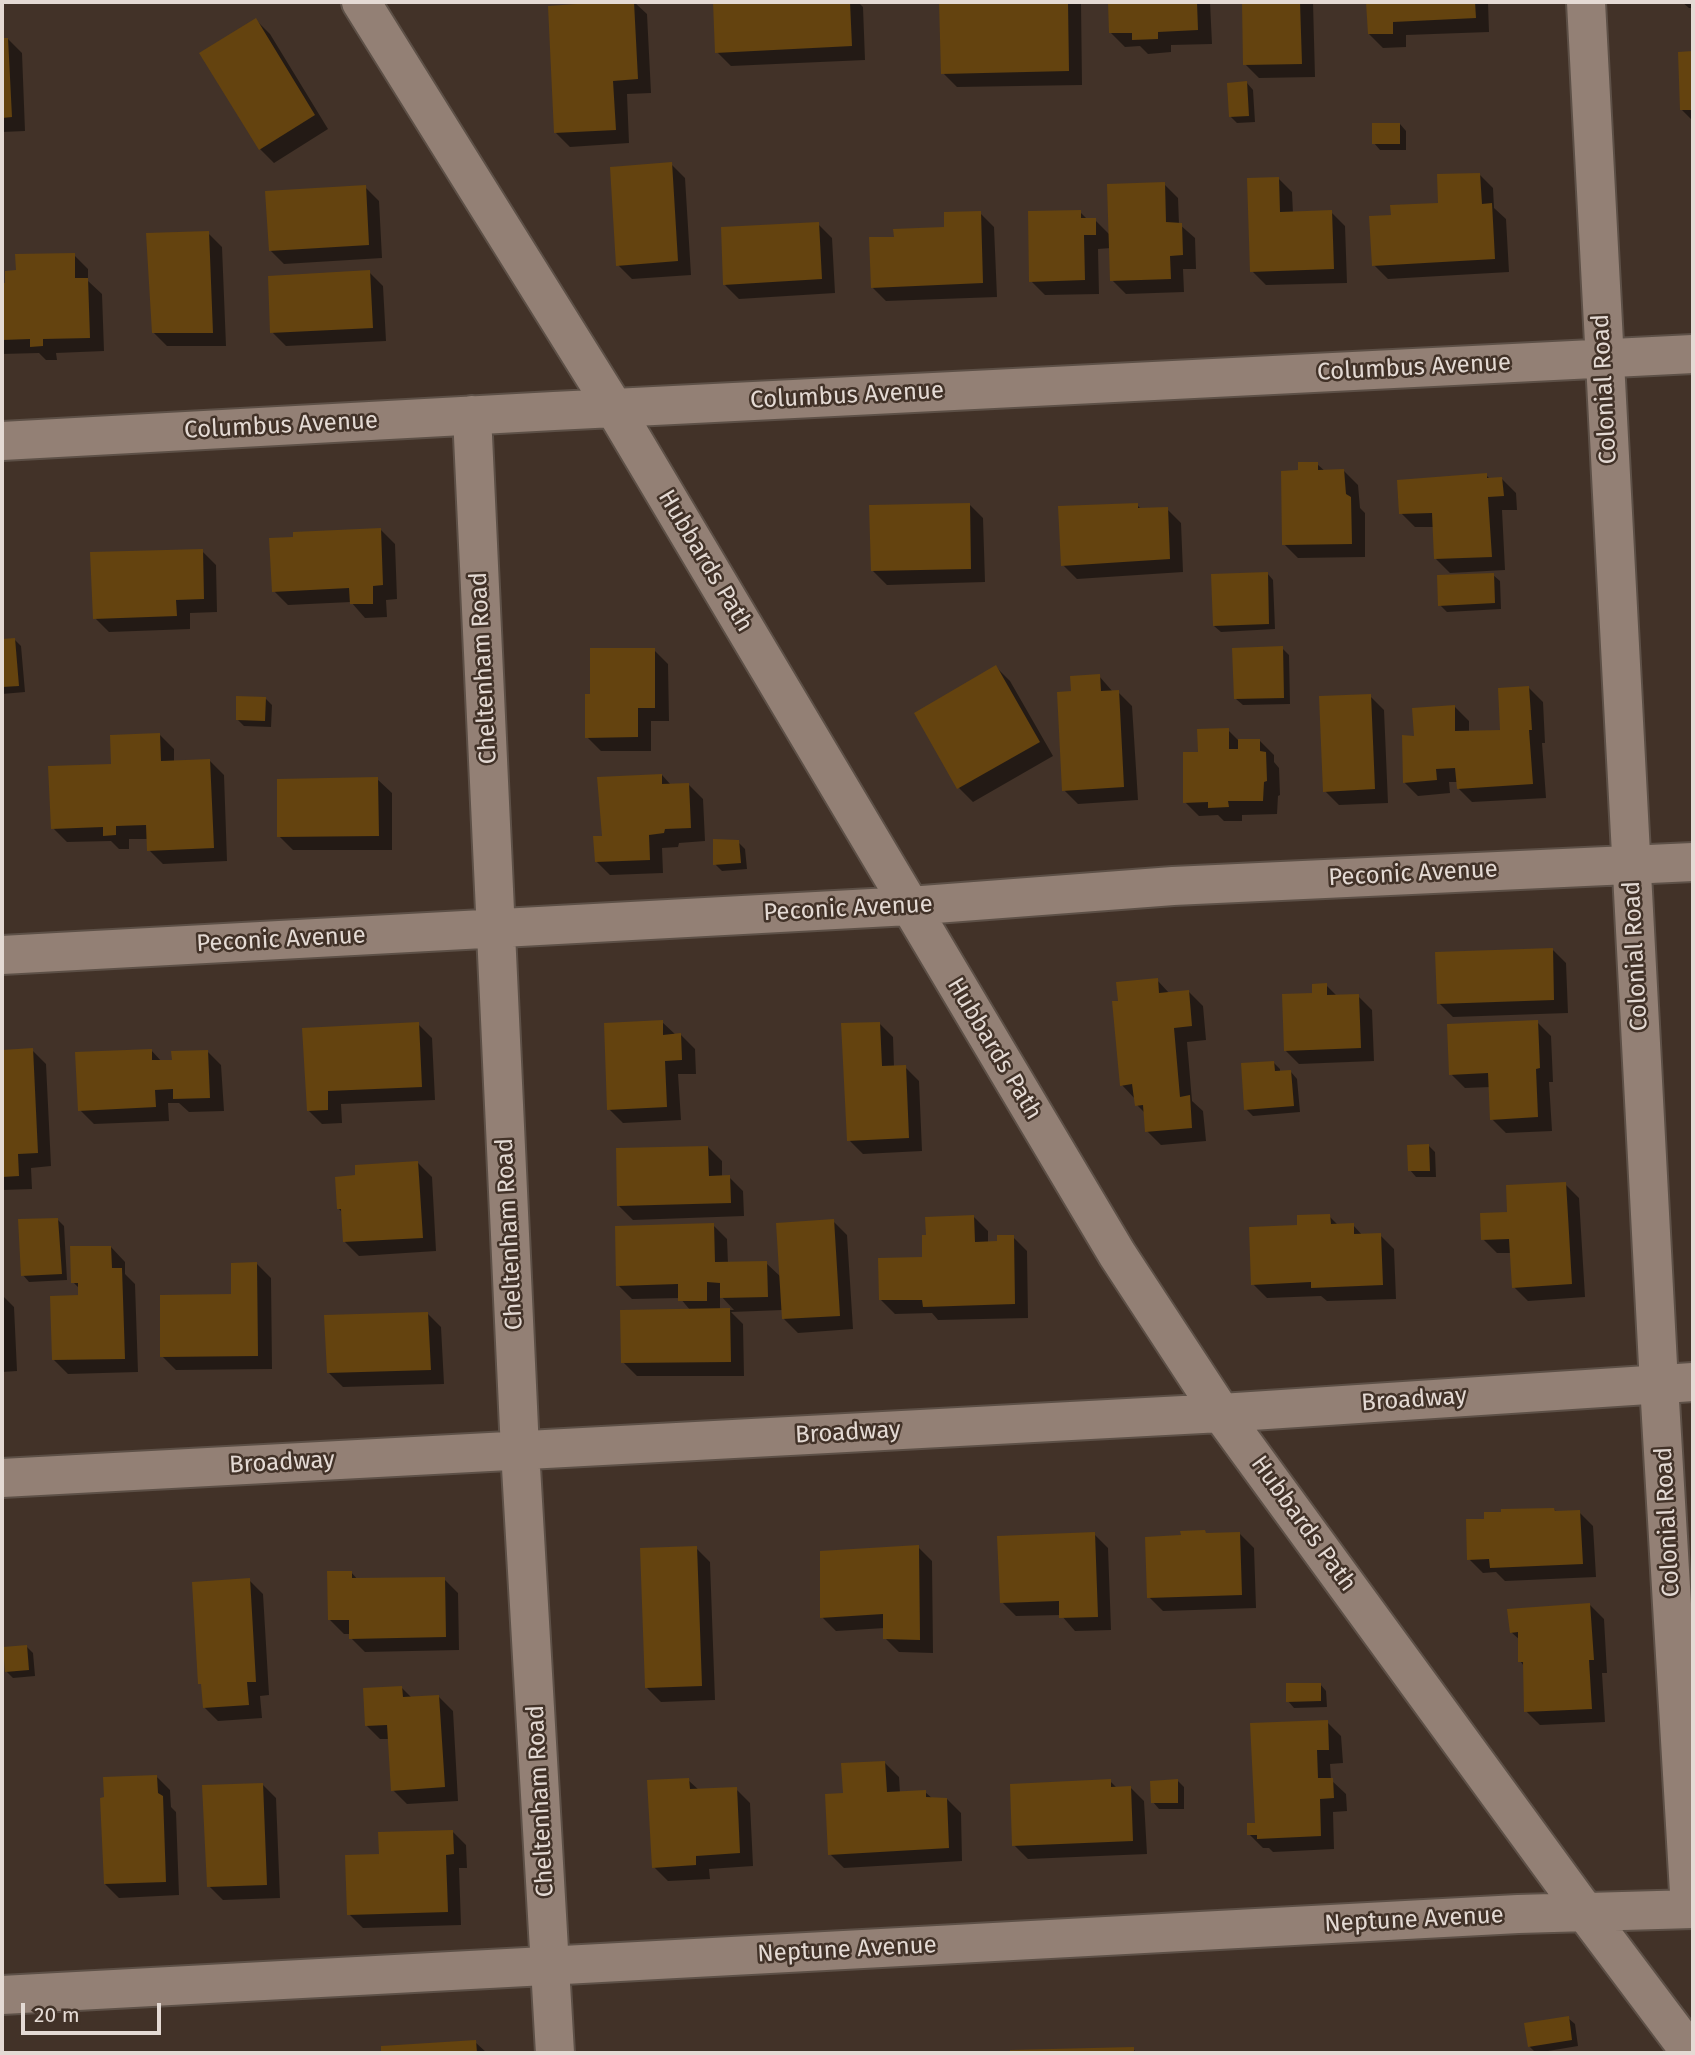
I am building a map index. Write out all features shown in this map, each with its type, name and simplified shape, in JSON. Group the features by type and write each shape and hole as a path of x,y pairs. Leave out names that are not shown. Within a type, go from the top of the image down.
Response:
{"street":[{"name":"Hubbards Path","path":"361,2 614,408 1117,1254 1221,1413 1691,2053"},
{"name":"Colonial Road","path":"1586,2 1631,864 1676,1383 1692,1909"},
{"name":"Columbus Avenue","path":"2,441 1693,354"},
{"name":"Cheltenham Road","path":"472,415 520,1451 555,2053"},
{"name":"Peconic Avenue","path":"2,955 909,906 1173,886 1693,862"},
{"name":"Broadway","path":"2,1478 1221,1413 1676,1383"},
{"name":"Neptune Avenue","path":"2,1995 1585,1912 1692,1909"}],"building":[{"path":"634,2 638,79 613,81 616,130 554,133 548,6"},
{"path":"713,2 850,2 852,46 715,53"},
{"path":"939,2 1068,2 1069,71 941,74"},
{"path":"1108,2 1197,2 1198,30 1158,32 1158,39 1132,40 1132,33 1109,33"},
{"path":"1242,2 1300,2 1302,64 1243,65"},
{"path":"1366,2 1475,2 1476,18 1393,22 1393,34 1368,34"},
{"path":"256,18 315,115 259,150 199,53"},
{"path":"2,38 8,38 12,117 2,118"},
{"path":"1693,51 1693,110 1680,110 1678,52"},
{"path":"1247,81 1249,116 1229,117 1227,83"},
{"path":"1372,123 1400,123 1400,144 1372,144"},
{"path":"672,162 678,261 616,266 610,167"},
{"path":"1480,173 1482,204 1492,203 1495,259 1372,266 1369,216 1391,215 1390,205 1438,203 1437,174"},
{"path":"1279,177 1280,212 1332,210 1334,269 1250,272 1247,178"},
{"path":"1165,182 1166,222 1182,223 1183,255 1170,256 1171,279 1110,281 1107,184"},
{"path":"366,185 369,245 269,251 265,191"},
{"path":"1081,210 1081,218 1096,218 1096,235 1084,235 1085,280 1029,282 1028,211"},
{"path":"981,211 983,283 871,288 869,237 894,237 893,229 944,227 944,212"},
{"path":"819,222 822,279 723,285 721,227"},
{"path":"209,231 213,333 152,333 146,233"},
{"path":"75,253 75,278 88,278 90,338 43,339 43,346 30,347 30,339 2,340 2,283 5,283 5,271 16,270 15,254"},
{"path":"370,270 373,328 270,333 268,276"},
{"path":"1298,462 1318,462 1318,470 1344,469 1346,494 1351,497 1352,544 1282,545 1281,471 1298,470"},
{"path":"1487,473 1487,478 1502,477 1504,496 1488,497 1492,557 1434,559 1432,513 1399,514 1397,480"},
{"path":"970,503 971,569 871,571 869,505"},
{"path":"1138,503 1138,508 1168,507 1170,559 1061,566 1058,506"},
{"path":"381,528 383,585 373,586 373,604 350,604 349,588 272,592 269,538 293,537 293,532"},
{"path":"203,549 204,599 176,600 177,616 93,619 90,552"},
{"path":"1268,572 1269,624 1213,626 1211,574"},
{"path":"1494,573 1495,603 1438,606 1437,575"},
{"path":"15,638 19,686 2,687 2,639"},
{"path":"1283,646 1284,698 1234,699 1232,648"},
{"path":"590,648 655,648 655,708 638,708 638,737 585,738 585,694 590,694"},
{"path":"996,665 1040,742 957,789 914,713"},
{"path":"1100,674 1101,691 1119,690 1124,787 1062,791 1057,692 1071,691 1070,676"},
{"path":"1529,686 1533,784 1457,789 1455,768 1436,769 1437,780 1403,783 1402,735 1414,736 1412,708 1455,705 1455,731 1500,730 1498,688"},
{"path":"1371,694 1375,789 1323,792 1319,696"},
{"path":"236,696 266,697 265,721 236,720"},
{"path":"1229,728 1229,749 1238,749 1238,739 1260,739 1260,751 1266,752 1267,781 1264,782 1263,801 1228,801 1229,807 1208,808 1208,802 1183,803 1183,752 1198,752 1197,729"},
{"path":"160,733 161,761 210,759 214,848 147,851 146,825 116,826 116,835 103,836 103,827 51,829 48,766 111,764 110,735"},
{"path":"662,774 662,784 689,783 691,828 665,829 664,833 649,835 650,860 595,862 593,836 602,836 597,777"},
{"path":"378,777 379,836 277,837 277,779"},
{"path":"713,839 739,840 741,863 713,865"},
{"path":"1553,948 1554,1000 1437,1004 1435,952"},
{"path":"1158,978 1159,993 1189,990 1192,1026 1174,1028 1180,1097 1190,1095 1192,1128 1145,1132 1143,1105 1135,1106 1132,1084 1120,1086 1112,1001 1118,1001 1116,982"},
{"path":"1327,983 1327,995 1359,994 1361,1048 1284,1051 1282,994 1312,993 1312,984"},
{"path":"663,1020 663,1035 681,1033 682,1060 665,1061 667,1107 607,1110 604,1023"},
{"path":"1538,1020 1538,1117 1490,1120 1488,1073 1449,1075 1447,1024"},
{"path":"419,1022 422,1087 328,1091 328,1110 307,1111 302,1028"},
{"path":"880,1022 882,1066 906,1065 909,1138 847,1141 841,1023"},
{"path":"33,1048 38,1153 18,1154 19,1176 2,1177 2,1050"},
{"path":"152,1049 152,1060 172,1060 171,1051 208,1050 210,1098 173,1099 173,1089 155,1090 156,1107 78,1111 75,1052"},
{"path":"1274,1061 1275,1071 1291,1070 1294,1106 1244,1110 1241,1063"},
{"path":"1429,1144 1430,1171 1408,1171 1407,1145"},
{"path":"708,1146 709,1176 730,1175 731,1203 617,1206 616,1148"},
{"path":"418,1161 423,1238 343,1242 335,1177 355,1175 355,1165"},
{"path":"1566,1182 1572,1284 1512,1288 1509,1239 1481,1240 1480,1213 1507,1212 1506,1185"},
{"path":"1330,1214 1331,1224 1354,1223 1354,1234 1381,1233 1383,1285 1311,1288 1311,1282 1251,1285 1249,1227 1297,1225 1297,1215"},
{"path":"974,1215 975,1242 997,1241 997,1235 1014,1235 1015,1304 923,1307 922,1300 879,1300 878,1258 922,1257 922,1235 926,1235 925,1217"},
{"path":"58,1218 62,1274 21,1276 18,1219"},
{"path":"834,1219 840,1316 782,1319 776,1223"},
{"path":"714,1223 715,1262 767,1261 768,1297 720,1298 720,1283 707,1282 707,1301 678,1301 678,1284 616,1286 615,1226"},
{"path":"70,1246 111,1246 112,1268 122,1268 125,1359 52,1360 50,1296 78,1295 78,1283 71,1283"},
{"path":"257,1262 258,1356 160,1357 160,1295 231,1294 231,1263"},
{"path":"730,1308 731,1362 621,1363 620,1310"},
{"path":"428,1312 431,1370 327,1373 324,1315"},
{"path":"1554,1508 1555,1511 1580,1510 1583,1564 1490,1568 1489,1559 1467,1560 1466,1519 1484,1519 1484,1512 1501,1512 1501,1509"},
{"path":"1205,1530 1206,1533 1240,1532 1242,1595 1147,1598 1145,1537 1181,1535 1180,1531"},
{"path":"1095,1532 1098,1617 1059,1618 1059,1601 1000,1603 997,1536"},
{"path":"919,1545 920,1640 883,1639 883,1614 820,1618 820,1551"},
{"path":"697,1546 702,1686 645,1688 640,1548"},
{"path":"327,1571 352,1571 352,1578 445,1577 446,1637 349,1639 349,1620 328,1620"},
{"path":"250,1578 256,1682 247,1682 249,1705 203,1708 201,1684 198,1684 192,1582"},
{"path":"1590,1603 1594,1660 1589,1660 1592,1709 1524,1712 1523,1662 1518,1662 1518,1632 1510,1633 1507,1609"},
{"path":"27,1645 29,1670 5,1672 3,1647"},
{"path":"1286,1683 1321,1683 1321,1701 1286,1702"},
{"path":"402,1686 403,1697 439,1695 445,1787 391,1791 387,1725 365,1726 363,1688"},
{"path":"1328,1720 1329,1750 1317,1750 1318,1778 1333,1778 1334,1798 1320,1799 1321,1836 1257,1839 1257,1835 1247,1835 1247,1823 1255,1823 1250,1723"},
{"path":"885,1761 887,1792 926,1790 926,1797 947,1798 949,1848 828,1855 825,1794 843,1793 841,1763"},
{"path":"157,1775 158,1793 163,1796 166,1882 104,1884 100,1798 104,1797 103,1777"},
{"path":"689,1778 690,1789 737,1787 740,1853 696,1856 696,1865 652,1868 647,1780"},
{"path":"1111,1779 1111,1787 1131,1786 1133,1841 1012,1846 1010,1784"},
{"path":"1178,1779 1178,1803 1151,1803 1150,1781"},
{"path":"263,1783 267,1885 207,1887 202,1785"},
{"path":"453,1830 454,1854 446,1855 448,1912 347,1915 345,1855 379,1854 378,1832"},
{"path":"1569,2016 1572,2040 1528,2047 1524,2023"},
{"path":"476,2040 477,2053 381,2053 381,2046"},
{"path":"1134,2047 1134,2053 1010,2053 1010,2050"}]}
